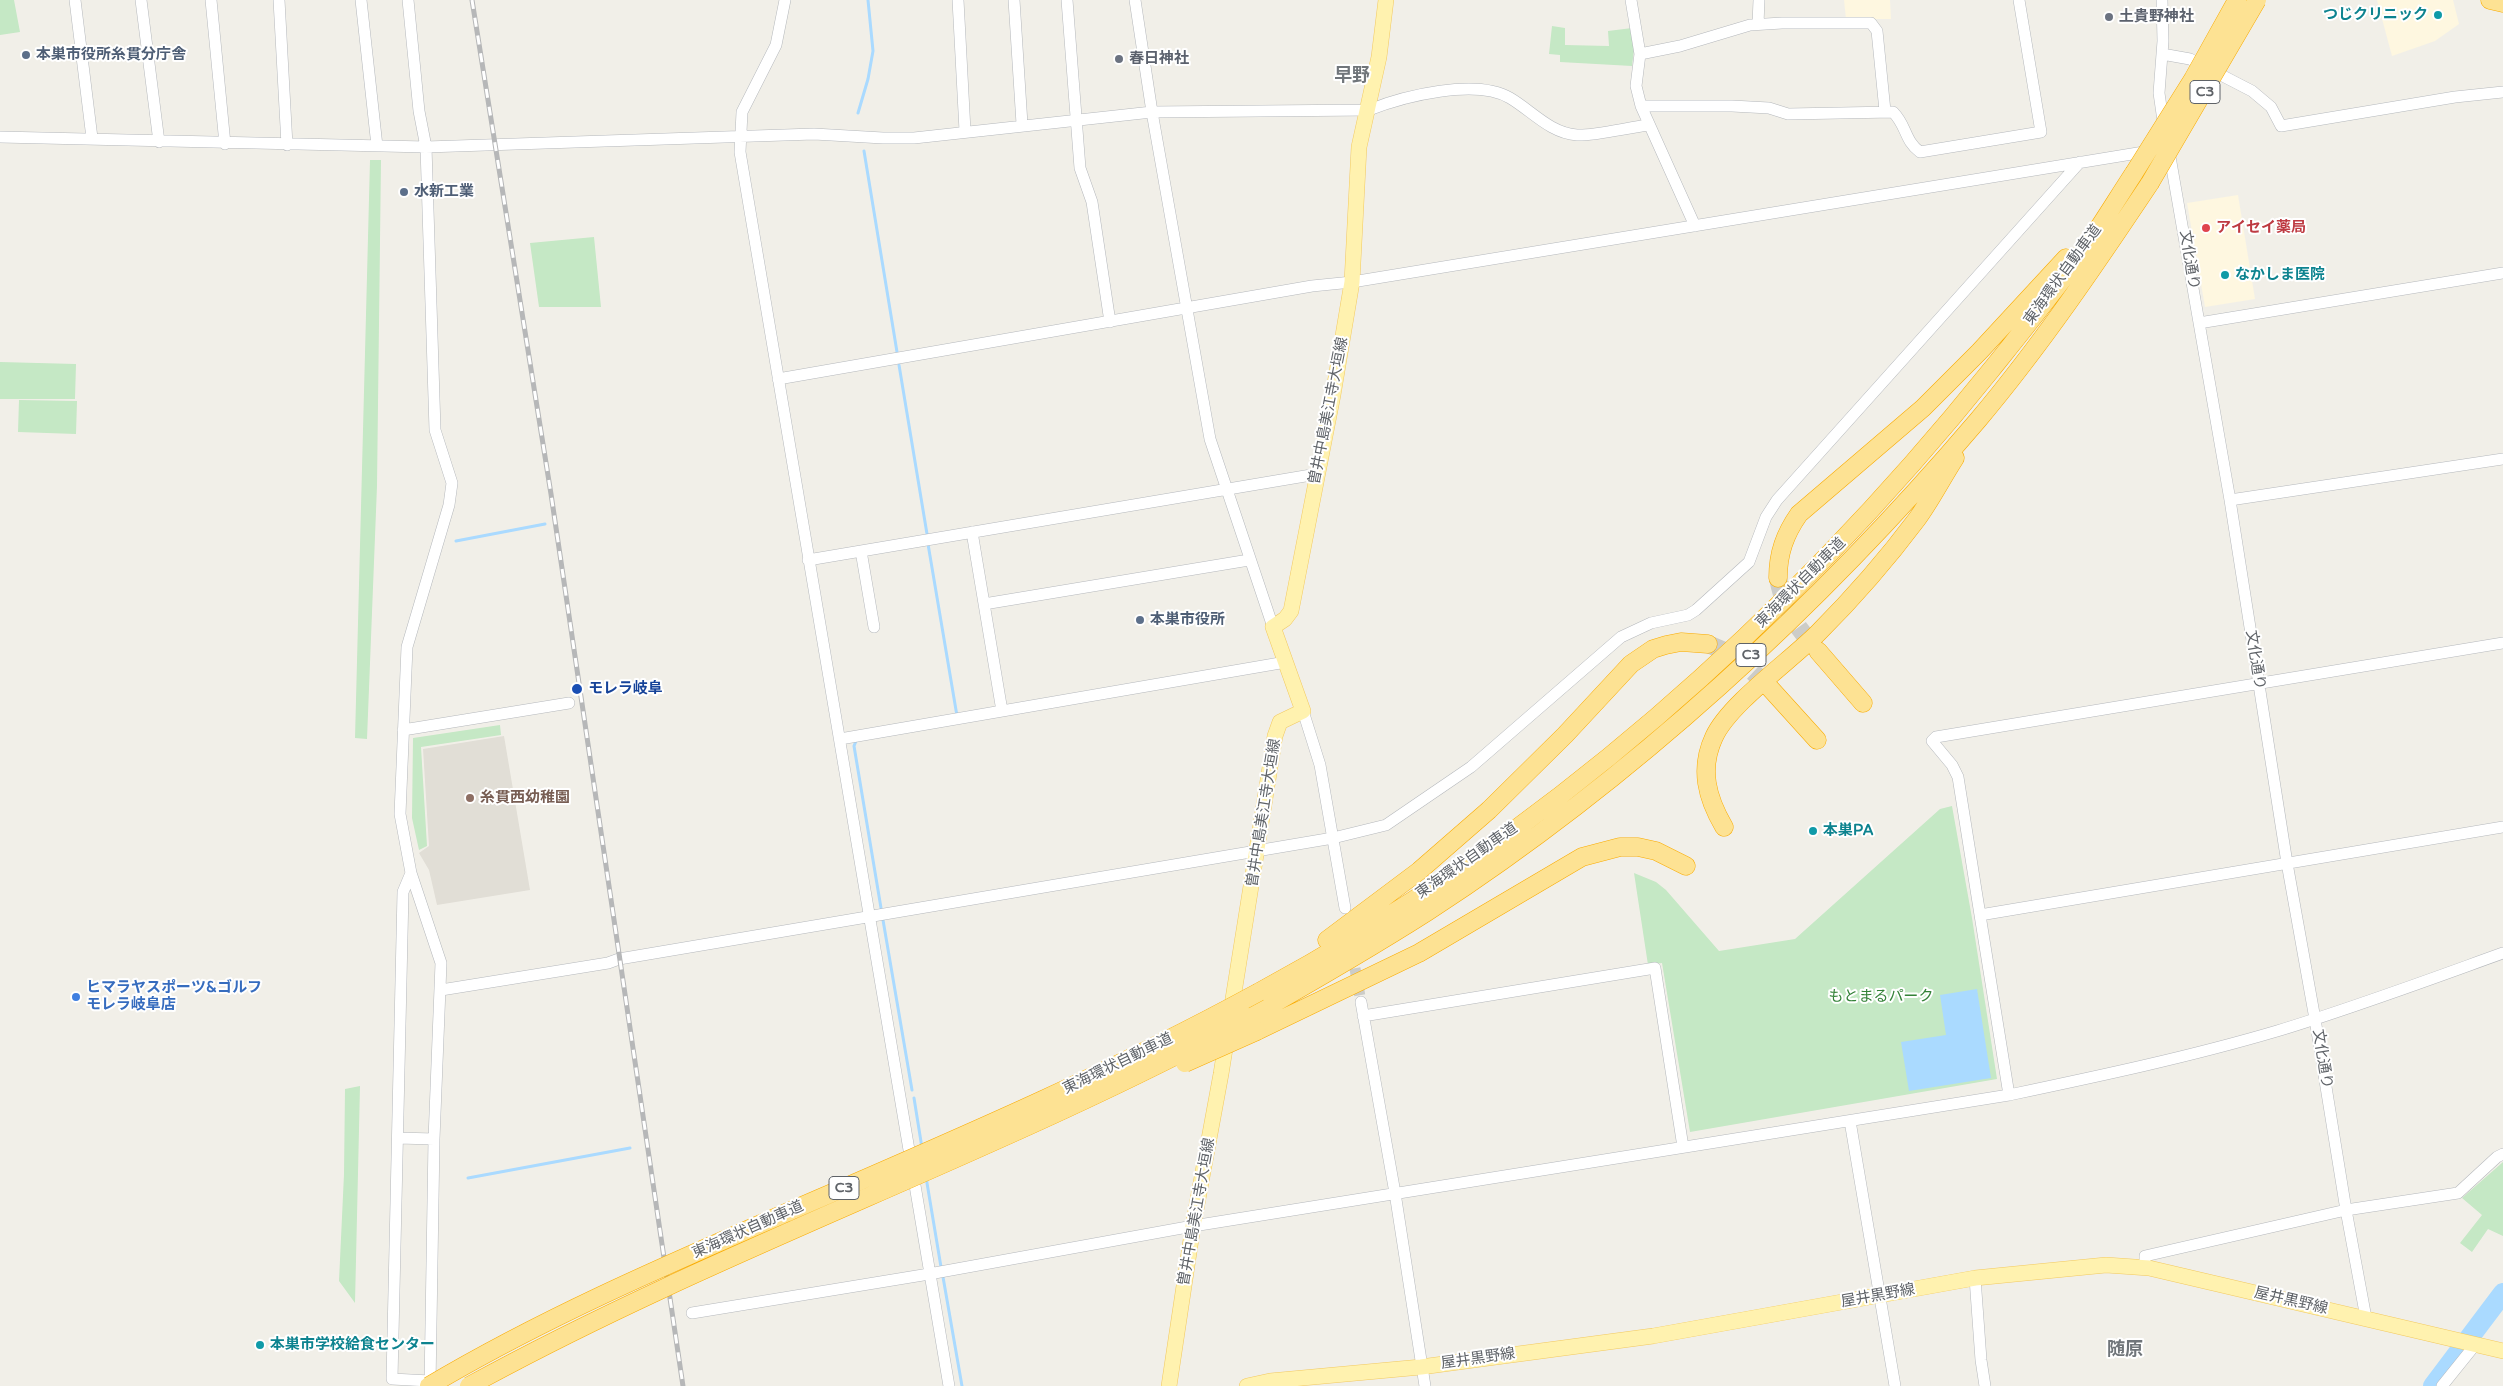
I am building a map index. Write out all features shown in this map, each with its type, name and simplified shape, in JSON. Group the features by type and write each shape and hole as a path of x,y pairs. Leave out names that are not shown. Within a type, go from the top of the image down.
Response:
{"highway":[{"name":"東海環状自動車道","path":"430,1384 594,1300 1043,1100 1159,1045 1259,992 1381,919 1466,864 1614,751 1687,691 1762,622 1902,478 2023,330 2077,260 2193,80 2237,0"},
{"name":"東海環状自動車道","path":"469,1386 595,1321 695,1274 1087,1100 1173,1058 1254,1024 1428,911 1520,847 1605,782 1691,711 1836,574 1979,419 2090,272 2150,183 2258,0"},
{"path":"2490,0 2503,3"},
{"path":"1778,578 1782,547 1788,530 1799,514 1876,450 1952,379 2113,206"},
{"path":"1724,827 1710,799 1706,784 1705,768 1714,736 1725,720 1740,704 1819,632 1885,558 1918,518 1979,419"},
{"path":"1259,992 1411,878 1453,842 1541,760 1618,676 1636,660 1666,644 1681,642 1708,644"},
{"path":"1818,651 1863,703"},
{"path":"1770,687 1817,740"},
{"path":"1254,1024 1368,980 1418,953 1582,857 1620,847 1638,847 1656,851 1686,866"}],"main road":[{"name":"曽井中島美江寺大垣線","path":"1273,627 1285,619 1291,611 1352,282 1359,147 1369,110 1386,0"},
{"path":"1273,627 1303,711"},
{"name":"曽井中島美江寺大垣線","path":"1169,1386 1192,1226 1221,1074 1275,736 1280,722 1303,711"},
{"name":"屋井黒野線","path":"1247,1386 1326,1381 1653,1336 1976,1278 2106,1265 2145,1268 2503,1351"}],"street":[{"path":"75,0 92,138"},
{"path":"141,0 159,142"},
{"path":"211,0 225,144"},
{"path":"279,0 287,144"},
{"path":"361,0 363,36 377,146"},
{"path":"408,0 419,111 426,147 435,430 452,484 449,505 406,648 400,814 411,874 441,963 434,1140 430,1384 392,1379 403,892 411,874"},
{"path":"785,0 776,45 742,112 740,152 949,1386"},
{"path":"958,0 965,132"},
{"path":"1014,0 1022,124"},
{"path":"1067,0 1080,168 1092,202 1110,322"},
{"path":"1135,0 1185,309 1204,410 1225,488 1273,627"},
{"path":"1631,0 1640,54 1636,86 1641,106 1695,226"},
{"path":"1758,24 1759,0"},
{"path":"1641,106 1769,108 1788,114 1893,112 1901,120 1911,145 1920,152 2041,132 2019,0"},
{"name":"文化通り","path":"2162,0 2162,54 2159,93 2230,500 2287,863 2316,1019 2346,1210 2366,1318"},
{"path":"1640,54 1680,46 1758,24 1872,23 1877,32 1885,111"},
{"path":"2162,54 2190,59 2252,91 2271,107 2281,126 2455,97 2503,92"},
{"path":"0,137 92,138 225,144 426,147 814,134 907,138 1022,124 1152,112 1369,110 1398,98 1479,89 1509,97 1551,127 1577,135 1649,125"},
{"path":"778,379 1312,286 1352,282 2168,148"},
{"path":"441,990 1333,838 1386,825 1471,767 1621,637 1651,623 1688,615 1749,562 1766,517 1777,500 2080,162"},
{"path":"2199,323 2503,273"},
{"path":"2230,500 2503,459"},
{"path":"808,560 1225,488 1317,474"},
{"path":"972,532 1002,711"},
{"path":"861,551 874,627"},
{"path":"984,604 1249,560"},
{"path":"2008,1095 1958,778 1952,765 1932,741 1936,738 2503,643"},
{"path":"840,739 1286,662"},
{"path":"404,730 569,703"},
{"path":"1303,711 1320,765 1345,908"},
{"path":"1980,915 2503,827"},
{"path":"692,1313 929,1274 1192,1226 2008,1095 2135,1069 2224,1046 2316,1019 2503,953"},
{"path":"1363,1016 1655,968 1683,1147"},
{"path":"1361,1002 1395,1193 1425,1386"},
{"path":"1850,1121 1896,1386"},
{"path":"398,1138 434,1140"},
{"path":"2145,1268 2145,1256 2346,1210 2458,1193 2497,1157 2503,1154"},
{"path":"1976,1278 1981,1360 1985,1386"},
{"path":"2442,1386 2475,1345"}],"shaded area":[{"path":"1844,0 1890,0 1891,19 1846,19"},
{"path":"2377,0 2453,0 2459,24 2435,41 2392,56"},
{"path":"2238,195 2255,299 2205,307 2187,203"},
{"name":"糸貫西幼稚園","path":"504,736 530,890 437,905 429,870 419,853 429,846 423,749"}],"green space":[{"path":"0,0 14,0 20,32 0,35"},
{"path":"1552,26 1565,28 1565,45 1609,46 1608,31 1632,28 1634,50 1632,66 1560,62 1560,55 1549,54"},
{"path":"370,160 381,160 377,486 367,739 355,738"},
{"path":"594,237 601,307 539,307 530,243"},
{"path":"0,362 76,364 75,399 0,399"},
{"path":"19,400 77,401 76,434 18,432"},
{"path":"500,725 501,735 421,747 427,846 419,850 412,818 413,738"},
{"name":"もとまるパーク","path":"1952,806 1972,918 1997,1079 1690,1132 1662,963 1648,965 1634,873 1656,882 1666,890 1719,951 1795,939 1940,809"},
{"path":"360,1086 355,1303 339,1281 344,1174 345,1089"},
{"path":"2503,1162 2503,1236 2488,1229 2472,1252 2460,1243 2482,1215 2462,1198"}],"water":[{"path":"1977,989 1991,1078 1909,1091 1901,1042 1946,1035 1940,995"}],"waterway":[{"path":"858,113 868,79 873,51 868,0"},
{"path":"864,151 897,352"},
{"path":"899,365 927,534"},
{"path":"456,541 545,524"},
{"path":"928,544 957,716"},
{"path":"856,741 854,746 881,908"},
{"path":"883,920 912,1090"},
{"path":"914,1098 922,1148"},
{"path":"468,1178 630,1148"},
{"path":"926,1177 941,1267"},
{"path":"943,1277 962,1386"},
{"path":"2433,1386 2503,1293"}],"tunnel":[{"path":"1778,578 1784,600 1792,618 1818,651"},
{"path":"1708,644 1736,656 1769,687"},
{"path":"1352,952 1361,1002"}],"railway":[{"path":"472,0 551,494 683,1386"}],"place":[{"name":"つじクリニック","path":"2438,15"},
{"name":"土貴野神社","path":"2109,17"},
{"name":"本巣市役所糸貫分庁舎","path":"26,55"},
{"name":"春日神社","path":"1119,59"},
{"name":"水新工業","path":"404,192"},
{"name":"アイセイ薬局","path":"2206,228"},
{"name":"なかしま医院","path":"2225,275"},
{"name":"本巣市役所","path":"1140,620"},
{"name":"モレラ岐阜","path":"577,689"},
{"name":"糸貫西幼稚園","path":"470,798"},
{"name":"本巣PA","path":"1813,831"},
{"name":"ヒマラヤスポーツ&ゴルフ モレラ岐阜店","path":"76,997"},
{"name":"本巣市学校給食センター","path":"260,1345"}],"district":[{"name":"早野","path":"1352,76"},
{"name":"随原","path":"2125,1350"}]}
